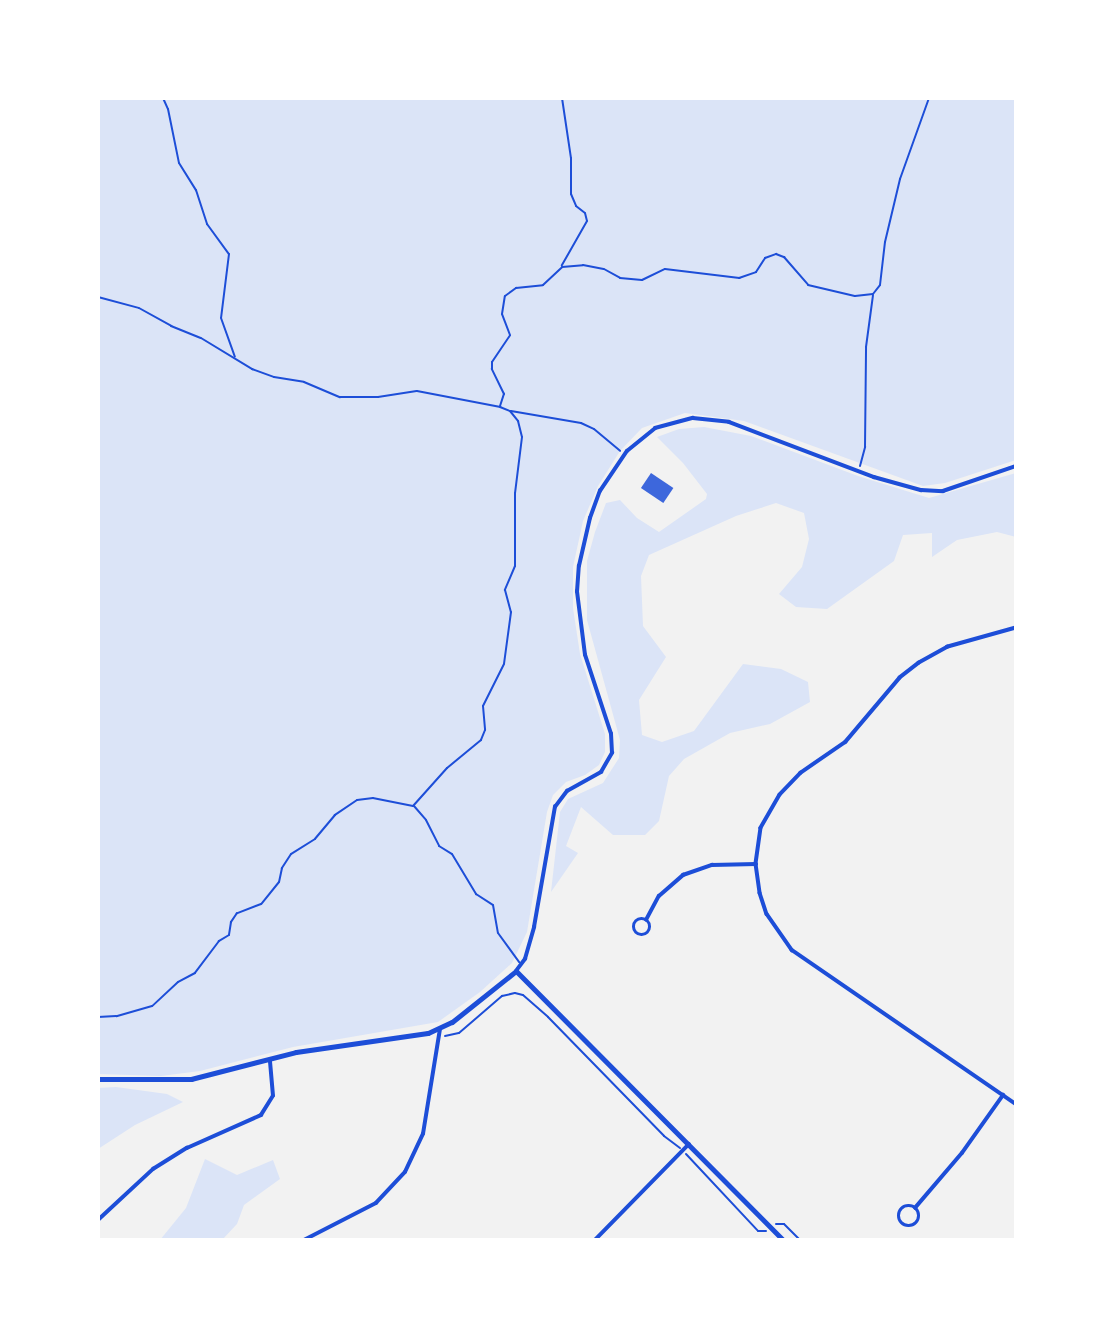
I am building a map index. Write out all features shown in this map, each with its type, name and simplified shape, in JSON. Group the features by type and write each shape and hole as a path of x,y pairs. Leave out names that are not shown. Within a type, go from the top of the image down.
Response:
{"main road":[{"path":"98,1079 170,1081 296,1052 416,1035 440,1029 465,1013 516,971 783,1240"}],"street":[{"path":"516,971 522,965 540,902 555,807 566,791 601,772 612,753 611,734 585,655 577,592 579,566 590,518 600,491 624,454 642,437 666,423 693,418 712,419 751,429 858,471 907,487 933,492 1016,466"},
{"path":"1016,628 948,647 901,677 846,742 801,773 780,795 761,828 756,864 767,914 792,950 1016,1104"},
{"path":"646,920 635,923 638,934 649,930 646,920 659,896 683,875 712,865 756,864"},
{"path":"304,1240 376,1203 405,1172 423,1134 440,1029"},
{"path":"98,1220 153,1169 187,1148 261,1115 273,1096 270,1060"},
{"path":"915,1208 962,1153 1003,1095"},
{"path":"595,1240 689,1144"},
{"path":"909,1206 915,1208 918,1220 914,1224 904,1224 899,1217 901,1210 909,1206"}],"path":[{"path":"163,98 168,109 179,163 197,190 207,224 229,254 221,318 224,334 236,357"},
{"path":"500,407 504,394 492,369 492,362 510,335 502,314 505,296 516,288 543,285 562,267 587,220 571,194 572,158 562,98"},
{"path":"858,471 865,447 865,370 873,294 880,285 885,242 900,179 929,98"},
{"path":"562,267 583,265 604,269 620,278 642,280 664,269 739,278 756,272 765,258 776,254 784,257 808,285 855,296 873,294"},
{"path":"98,297 139,308 274,377 304,382 340,397 378,397 417,391 581,423 594,429 624,454"},
{"path":"413,806 447,768 481,740 485,730 483,706 504,664 511,612 505,590 515,566 515,493 519,483 522,438 518,421 510,411"},
{"path":"98,1017 116,1016 152,1006 178,982 195,973 219,941 229,935 231,922 237,913 261,904 279,882 282,868 291,854 315,839 335,815 357,800 380,798 413,806 426,820 439,846 452,854 476,894 493,905 498,933 507,949 522,965"},
{"path":"439,1037 459,1033 506,995 523,995 548,1017 664,1136 682,1150 758,1231 784,1224 800,1240"}],"shaded area":[{"path":"98,98 1016,98 1016,460 945,483 923,486 744,421 685,413 642,428 620,451 598,486 583,521 573,567 573,608 580,654 605,734 605,752 599,765 585,775 566,782 553,795 547,812 527,932 512,963 480,992 438,1022 293,1047 200,1071 161,1076 98,1074"},
{"path":"704,427 751,436 858,476 929,498 1016,473 1016,537 997,532 957,540 932,557 932,533 903,535 894,561 827,609 796,607 779,594 802,567 809,539 804,513 776,503 736,516 649,555 641,576 643,626 666,657 639,700 642,735 662,742 694,731 743,664 781,669 808,682 810,702 770,724 730,733 684,759 669,776 659,821 645,835 613,835 581,807 566,846 578,853 551,892 560,812 568,799 603,783 619,758 620,740 587,620 587,561 595,532 606,503 620,500 637,518 659,532 706,499 707,494 683,463 657,437 679,429"},
{"path":"116,1087 167,1094 183,1102 135,1125 98,1149 98,1088"},
{"path":"205,1159 237,1175 273,1160 280,1179 244,1205 237,1224 222,1240 160,1240 186,1208"}],"building":[{"path":"651,473 673,488 663,503 641,488"}]}
